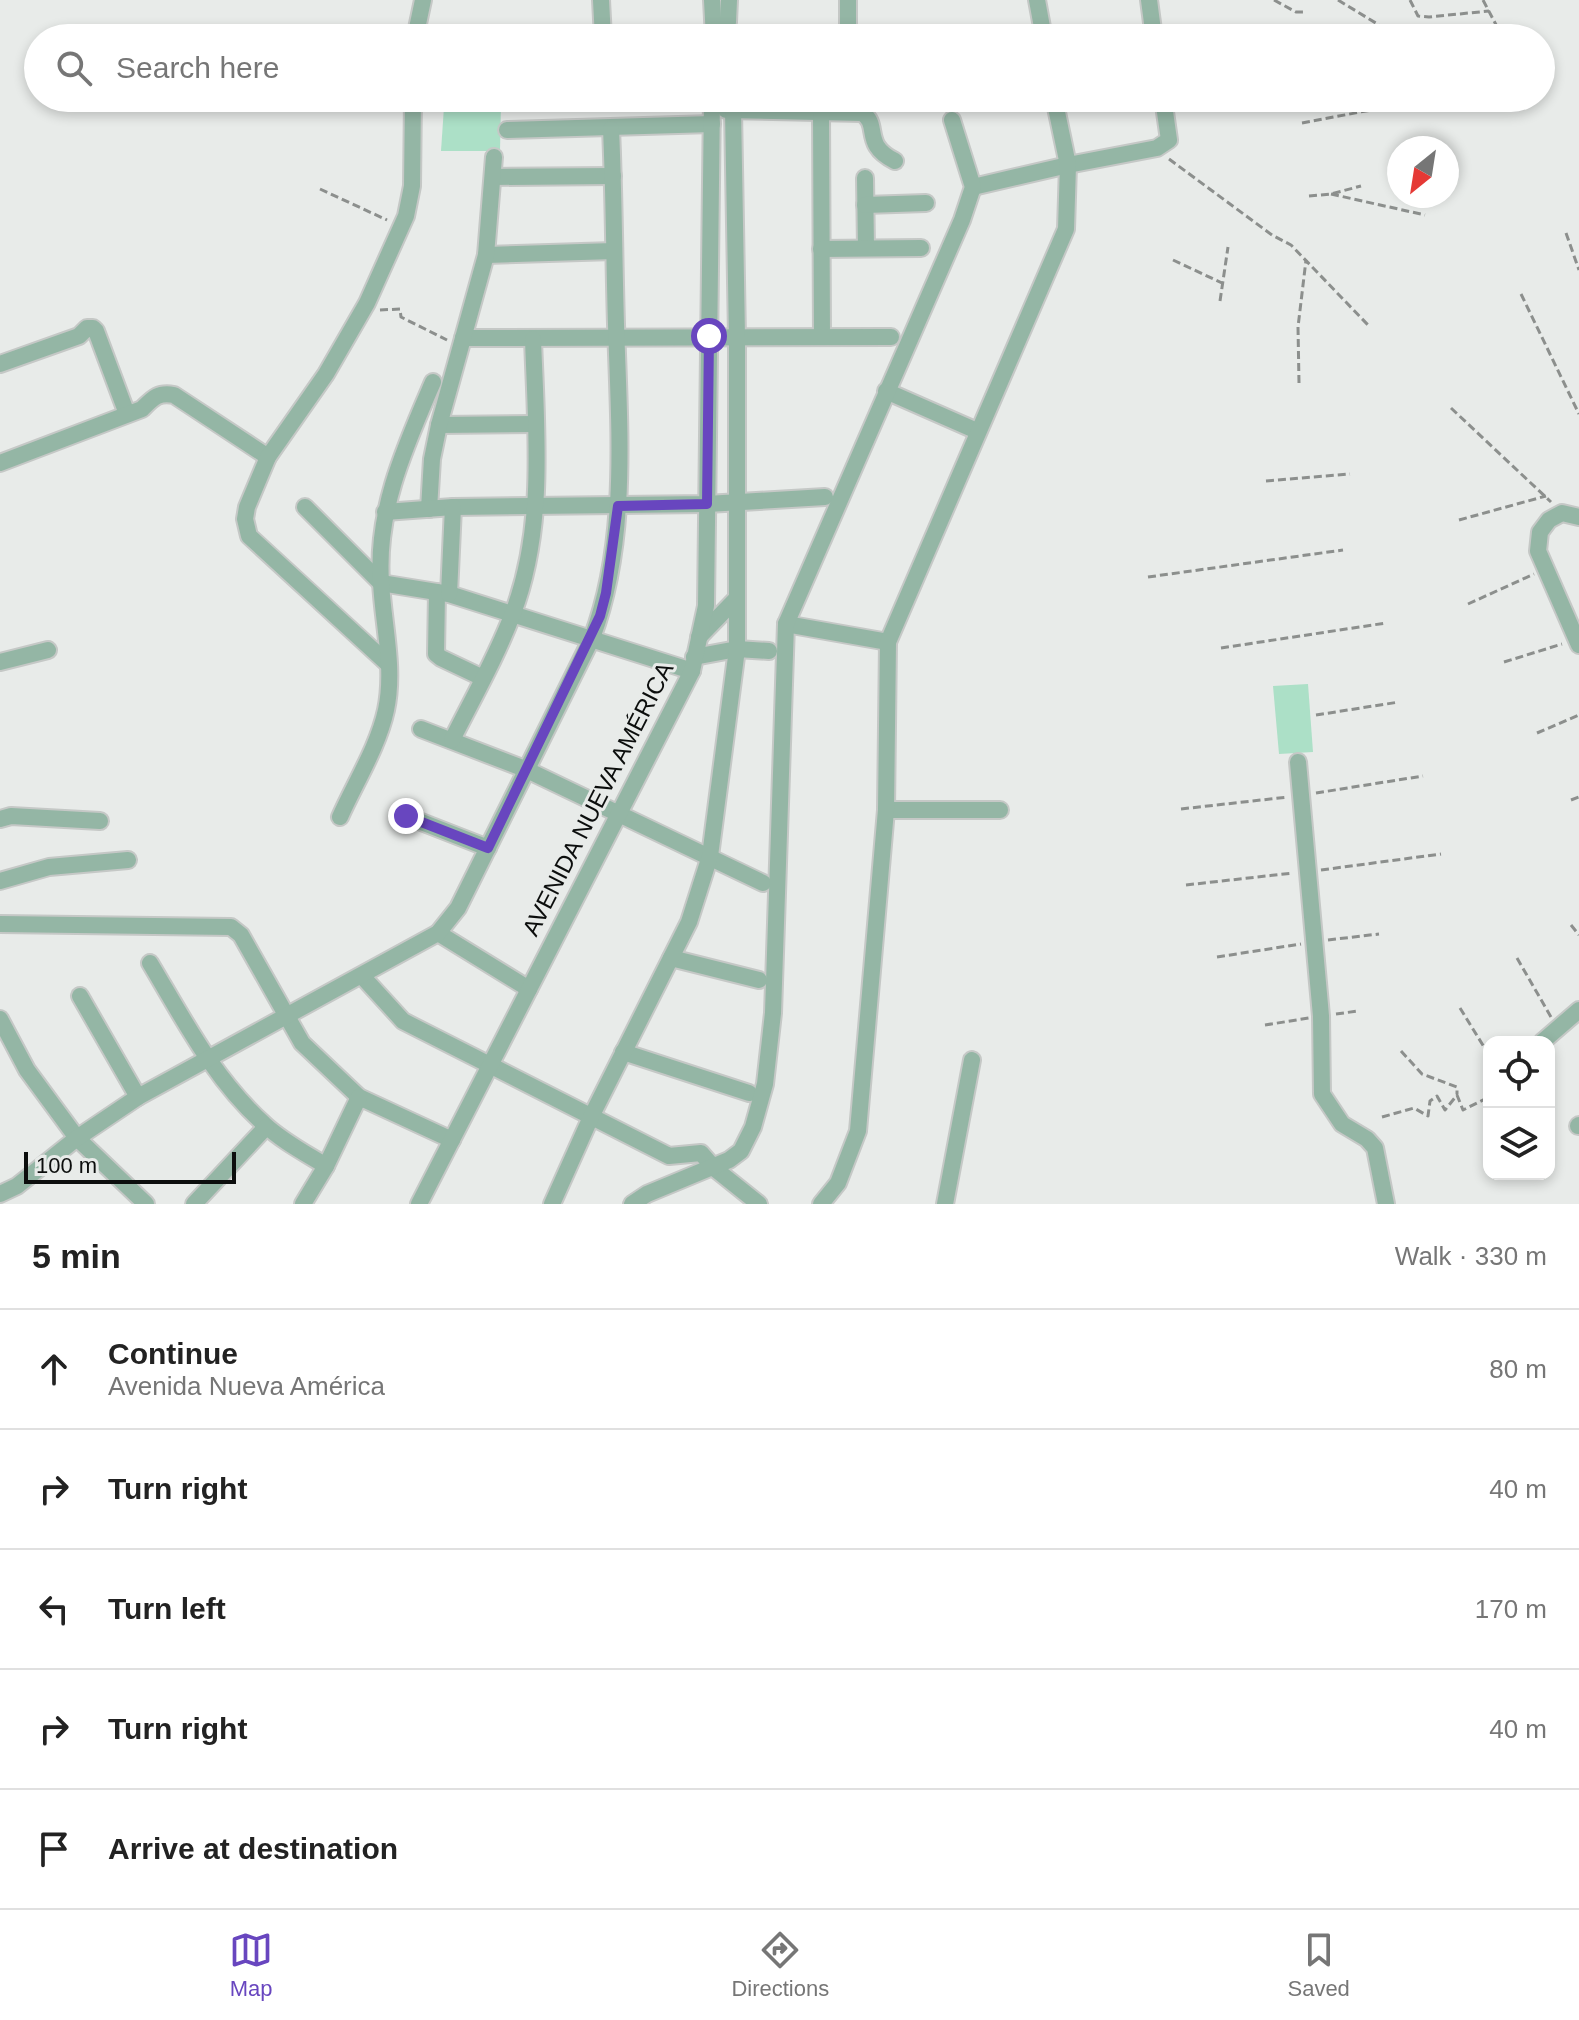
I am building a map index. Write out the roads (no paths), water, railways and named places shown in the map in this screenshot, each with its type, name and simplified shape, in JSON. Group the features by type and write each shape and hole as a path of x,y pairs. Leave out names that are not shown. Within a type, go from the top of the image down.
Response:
{"street":[{"path":"418,24 423,0"},
{"path":"601,0 602,24"},
{"path":"712,0 713,24"},
{"path":"726,24 729,0"},
{"path":"848,0 848,24"},
{"path":"1037,0 1041,24"},
{"path":"1149,0 1152,24"},
{"path":"387,663 249,536 245,519 268,457 326,374 364,308 401,227 410,199 413,112"},
{"path":"507,130 611,129 706,112"},
{"name":"AVENIDA NUEVA AMÉRICA","path":"419,1204 693,664 706,606 712,112"},
{"path":"552,1204 591,1117 689,922 710,856 737,649 733,112"},
{"path":"822,337 821,112 862,113 867,116 874,144 882,154 895,161"},
{"path":"821,1204 838,1183 858,1131 886,810 888,642 1066,229 1068,165 1057,112"},
{"path":"973,187 1157,148 1169,140 1165,112"},
{"path":"632,1204 647,1194 714,1168 741,1151 753,1127 765,1084 773,1013 786,624 962,220 973,187 952,120"},
{"path":"0,1194 17,1186 77,1138 138,1097 438,933 458,908 592,638 606,593 618,506 611,129"},
{"path":"429,509 432,459 439,425 486,255 494,157"},
{"path":"493,177 613,176"},
{"path":"865,178 866,248"},
{"path":"865,205 926,203"},
{"path":"821,249 921,248"},
{"path":"486,255 614,251"},
{"path":"0,364 79,336 87,328 93,328 127,414"},
{"path":"462,343 616,337 891,337"},
{"path":"452,740 513,613 527,563 535,506 533,339"},
{"path":"340,817 382,727 388,697 387,628 381,583 385,512 403,452 433,382"},
{"path":"886,391 977,431"},
{"path":"0,463 142,409 157,394 174,395 268,457"},
{"path":"439,425 536,424"},
{"path":"385,512 453,507 707,504 825,497"},
{"path":"305,507 381,583 443,593 592,638 693,664 737,649 769,651"},
{"path":"453,507 434,648 441,658 483,678"},
{"path":"1578,642 1538,551 1540,532 1549,520 1562,513 1579,517"},
{"path":"699,638 737,598"},
{"path":"786,624 888,642"},
{"path":"0,662 48,650"},
{"path":"421,729 525,769 763,883"},
{"path":"1298,762 1321,1016 1322,1094 1342,1124 1367,1139 1375,1148 1386,1204"},
{"path":"886,810 1000,810"},
{"path":"0,819 11,816 100,821"},
{"path":"406,816 488,848"},
{"path":"0,881 49,867 128,860"},
{"path":"0,924 231,927 241,935 302,1043 359,1097 452,1140"},
{"path":"438,933 529,989"},
{"path":"671,958 759,980"},
{"path":"150,963 207,1060 238,1099 266,1127 326,1166"},
{"path":"362,976 403,1021 669,1156 701,1153 714,1168 759,1204"},
{"path":"80,996 138,1097"},
{"path":"1549,1036 1579,1010"},
{"path":"0,1019 27,1070 77,1138 146,1204"},
{"path":"623,1052 749,1093"},
{"path":"945,1204 972,1060"},
{"path":"303,1204 326,1166 359,1097"},
{"path":"194,1204 266,1127"}]}
